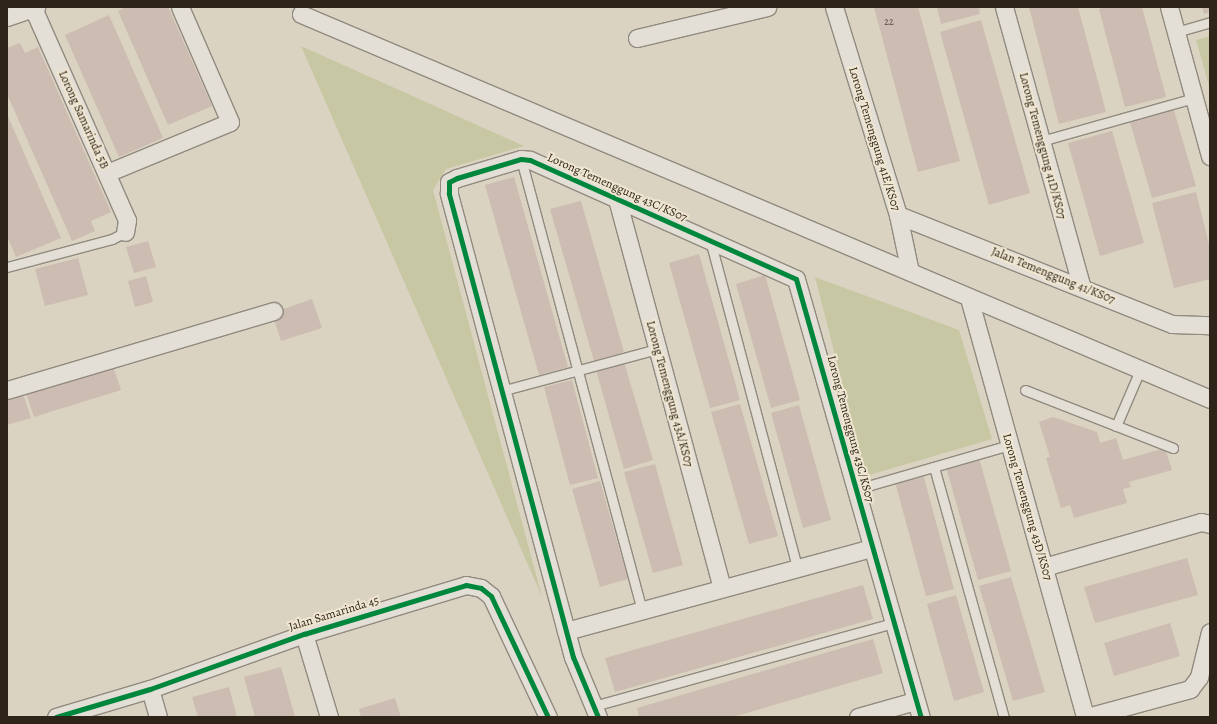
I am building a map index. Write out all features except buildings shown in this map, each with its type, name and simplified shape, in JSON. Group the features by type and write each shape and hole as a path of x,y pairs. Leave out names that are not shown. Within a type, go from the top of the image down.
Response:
{"street":[{"path":"7,16 35,7"},
{"name":"Lorong Samarinda 5B","path":"35,7 127,220 125,232"},
{"path":"107,173 225,126 230,120 180,7"},
{"path":"637,38 767,7"},
{"name":"Lorong Temenggung 41E/KS07","path":"834,7 898,215 910,272"},
{"name":"Lorong Temenggung 41D/KS07","path":"1004,7 1081,285"},
{"path":"1169,7 1210,156"},
{"path":"301,14 1210,399"},
{"path":"521,159 457,178 450,182 448,193 566,631 596,711"},
{"name":"Lorong Temenggung 43C/KS07","path":"521,159 530,160 617,200 787,273 801,287 893,624 921,717"},
{"name":"Lorong Temenggung 43A/KS07","path":"617,200 722,588"},
{"name":"Jalan Temenggung 41/KS07","path":"898,215 1081,285 1172,324 1210,325"},
{"name":"Lorong Temenggung 43D/KS07","path":"969,298 1086,717"},
{"path":"7,390 274,311"},
{"path":"1044,568 1205,523"},
{"path":"566,631 872,548"},
{"name":"Jalan Samarinda 45","path":"56,717 150,689 304,634 466,585 481,588 491,596 548,717"},
{"path":"1086,717 1190,689 1197,684 1210,632"},
{"path":"304,634 328,717"},
{"path":"150,689 158,717"},
{"path":"858,717 915,701"}],"lane":[{"path":"1176,32 1210,22"},
{"path":"1041,141 1194,98"},
{"path":"521,159 580,370 642,610"},
{"path":"7,267 112,240 125,232"},
{"path":"710,240 797,568"},
{"path":"502,391 657,349"},
{"path":"1116,426 1140,370"},
{"path":"1025,390 1173,448"},
{"path":"857,489 1010,445"},
{"path":"934,466 1004,717"},
{"path":"596,711 893,624"}],"green space":[{"path":"1210,36 1210,89 1196,40"},
{"path":"301,46 524,146 446,169 433,190 542,597"},
{"path":"815,277 959,330 992,439 866,476"}],"cycle path":[{"path":"598,717 573,657 449,193 449,182 457,178 521,159 530,160 796,279 921,717"},
{"path":"56,717 150,689 304,634 466,585 481,588 491,596 548,717"}]}
